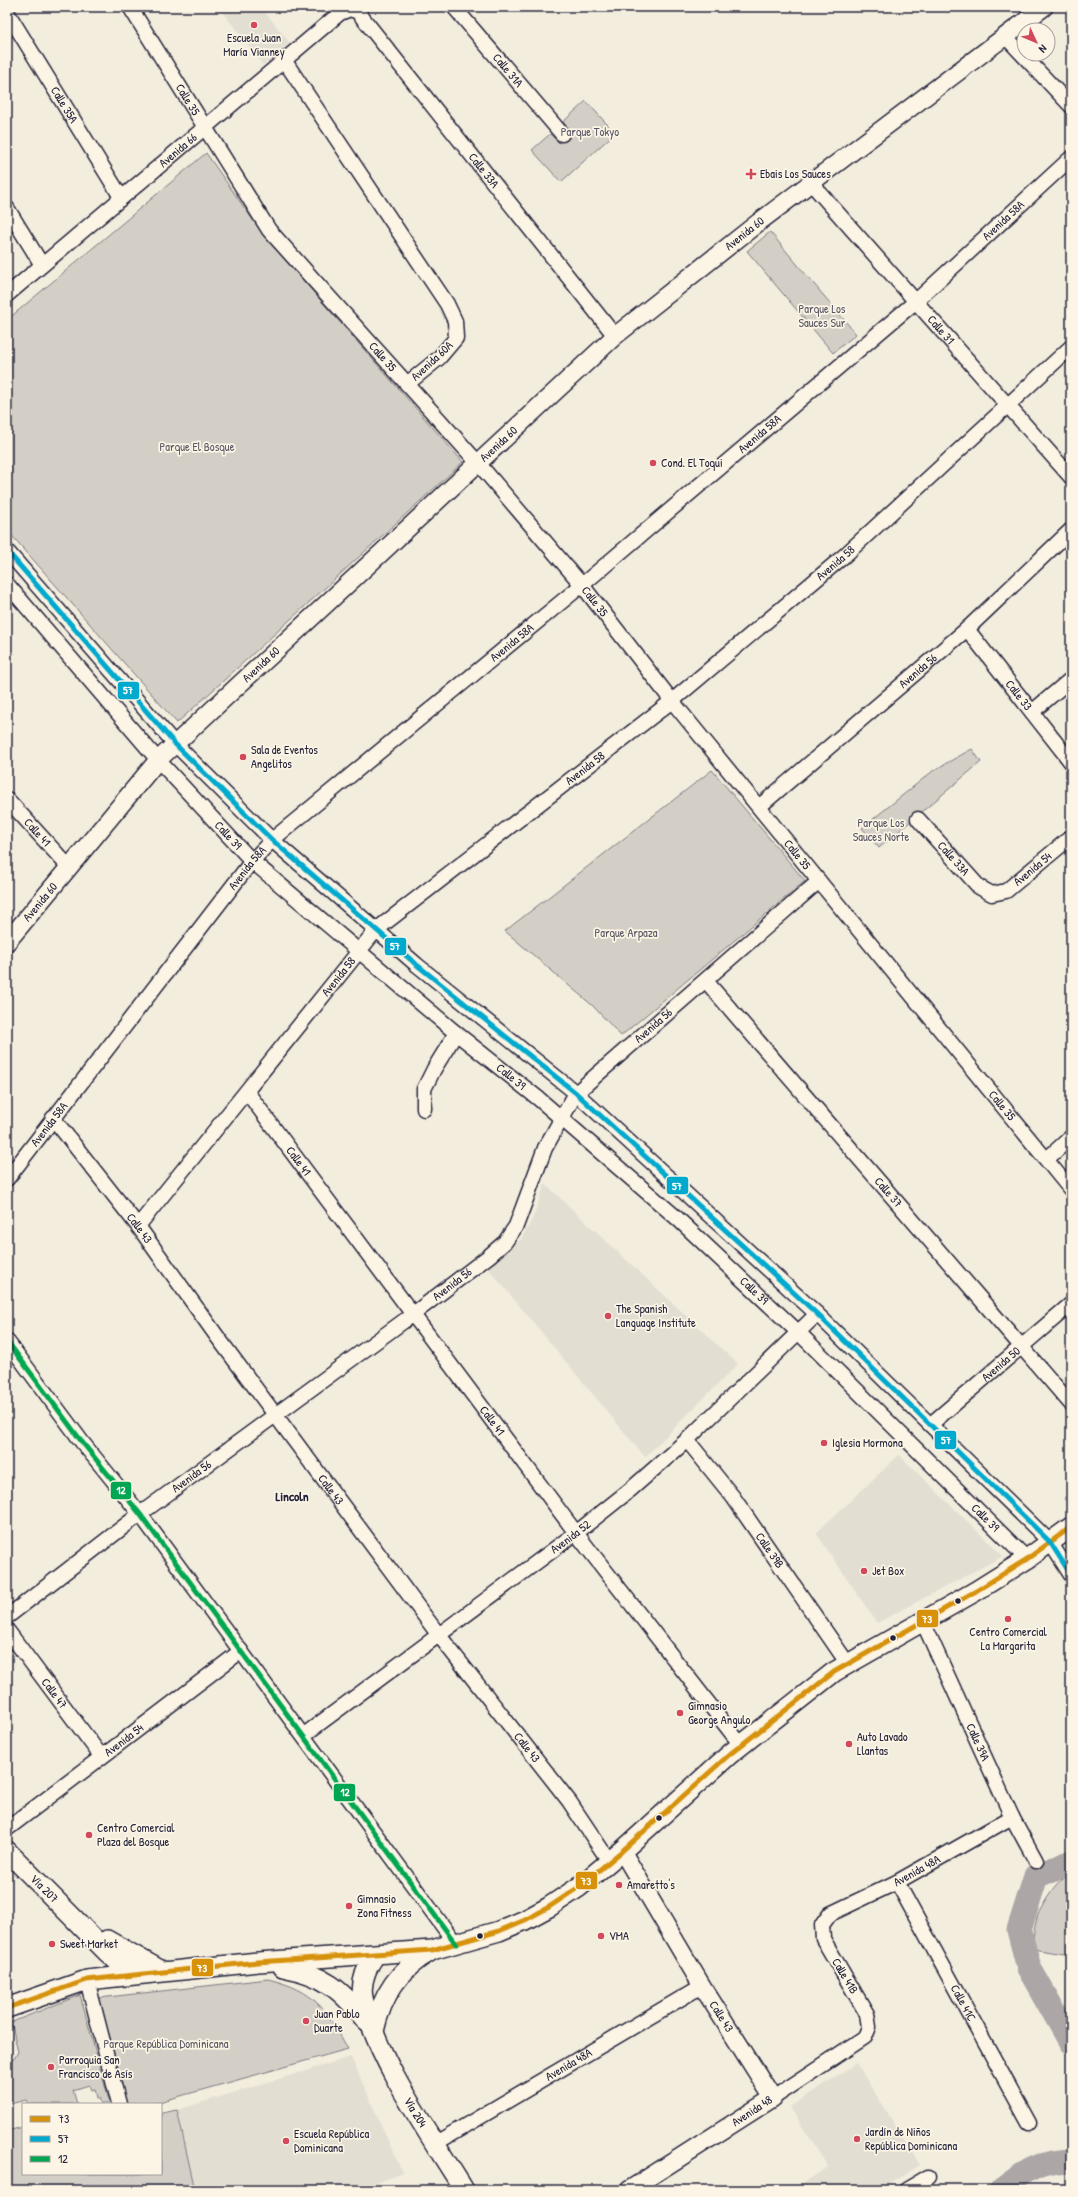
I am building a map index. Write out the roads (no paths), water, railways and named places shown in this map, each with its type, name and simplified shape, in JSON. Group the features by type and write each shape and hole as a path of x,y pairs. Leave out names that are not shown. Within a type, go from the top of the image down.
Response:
{"main road":[{"path":"7,2008 87,1980 132,1974 258,1962 432,1950 499,1931 549,1907 579,1887 741,1745 800,1697 848,1664 923,1622 1027,1559 1071,1527"},
{"name":"Vía 207","path":"7,1851 82,1925 106,1952 132,1974"},
{"name":"Vía 207","path":"82,1925 129,1954 162,1971"},
{"path":"374,2031 382,2002 397,1977 408,1966 432,1950"},
{"name":"Vía 204","path":"375,1955 367,1967 363,1981 363,1997 374,2031 404,2091 464,2190"},
{"path":"258,1962 304,1971 329,1982 350,2002 374,2031"}],"street":[{"name":"Calle 35","path":"130,7 204,128 269,230 478,462 582,585 672,701 760,806 1071,1190"},
{"name":"Calle 31A","path":"454,7 562,134"},
{"name":"Avenida 60","path":"7,942 68,866 158,760 615,336 759,222 1044,7"},
{"name":"Avenida 66","path":"7,295 340,13 350,9"},
{"name":"Calle 33A","path":"350,9 358,12 615,336"},
{"name":"Calle 35A","path":"7,12 121,197"},
{"path":"1005,36 1071,106"},
{"name":"Avenida 60A","path":"284,60 447,304 455,321 456,338 439,358 407,384"},
{"name":"Avenida 58A","path":"7,1179 252,861 272,840 582,585 915,302 1071,158"},
{"name":"Calle 31","path":"811,183 1071,477"},
{"path":"7,208 42,265"},
{"name":"Avenida 58","path":"138,1226 376,930 672,701 844,556 1071,348"},
{"name":"Avenida 56","path":"760,806 967,629 1071,530"},
{"name":"Calle 39","path":"7,552 176,744 272,840 376,930 576,1093 817,1314 1050,1542 1071,1574"},
{"name":"Calle 39","path":"7,584 158,760 252,861 456,1033 561,1118 678,1220 799,1333 1027,1559"},
{"name":"Calle 33","path":"967,629 1071,762"},
{"path":"1032,712 1071,679"},
{"name":"Calle 41","path":"7,799 68,866"},
{"name":"Calle 33A","path":"918,819 979,887 992,894"},
{"name":"Avenida 54","path":"992,894 1006,891 1071,837"},
{"name":"Avenida 56","path":"7,1617 140,1514 412,1315 489,1256 512,1231 521,1214 545,1148 576,1093 706,981 819,880"},
{"name":"Calle 37","path":"706,981 1020,1347 1071,1404"},
{"path":"424,1110 424,1089 434,1069 456,1033"},
{"name":"Calle 41","path":"247,1092 576,1533 741,1745"},
{"name":"Calle 43","path":"53,1118 138,1226 275,1416 438,1634 569,1801 616,1856 702,1986 773,2098"},
{"path":"1047,1159 1071,1137"},
{"name":"Avenida 50","path":"931,1424 1071,1304"},
{"name":"Avenida 52","path":"304,1735 576,1533 656,1468 799,1333 817,1314"},
{"path":"7,1341 82,1442 140,1514 304,1735 456,1944"},
{"name":"Calle 39B","path":"687,1440 733,1497 848,1664"},
{"name":"Calle 39A","path":"923,1622 1012,1817 1036,1860"},
{"name":"Calle 47","path":"7,1630 102,1756"},
{"name":"Avenida 54","path":"7,1829 241,1651"},
{"name":"Avenida 48A","path":"822,1925 830,1914 897,1882 1012,1817"},
{"name":"Calle 41C","path":"897,1882 1029,2123"},
{"name":"Calle 41B","path":"822,1925 822,1939 867,2014 870,2027"},
{"path":"87,1980 119,2103"},
{"name":"Avenida 48A","path":"436,2144 702,1986"},
{"name":"Avenida 48","path":"629,2190 865,2037 870,2027"},
{"path":"906,2190 928,2177"}],"waterway":[{"path":"1071,1862 1036,1876 1019,1930 1029,1968 1071,2042"},
{"path":"1002,2190 1034,2169 1050,2163 1071,2161"}],"place":[{"name":"Escuela Juan María Vianney","path":"254,25"},
{"name":"Ebais Los Sauces","path":"751,174"},
{"name":"Cond. El Toqui","path":"653,463"},
{"name":"Sala de Eventos Angelitos","path":"243,757"},
{"name":"The Spanish Language Institute","path":"608,1316"},
{"name":"Iglesia Mormona","path":"824,1443"},
{"name":"Jet Box","path":"864,1571"},
{"name":"Centro Comercial La Margarita","path":"1008,1619"},
{"name":"Gimnasio George Angulo","path":"680,1713"},
{"name":"Auto Lavado Llantas","path":"849,1744"},
{"name":"Centro Comercial Plaza del Bosque","path":"89,1835"},
{"name":"Amaretto's","path":"619,1885"},
{"name":"Gimnasio Zona Fitness","path":"349,1906"},
{"name":"VMA","path":"601,1936"},
{"name":"Sweet Market","path":"52,1944"},
{"name":"Juan Pablo Duarte","path":"306,2021"},
{"name":"Parroquia San Francisco de Asís","path":"51,2067"},
{"name":"Jardín de Niños República Dominicana","path":"857,2139"},
{"name":"Escuela República Dominicana","path":"286,2141"}],"district":[{"name":"Lincoln","path":"292,1496"}],"park label":[{"name":"Parque Tokyo","path":"590,132"},
{"name":"Parque Los Sauces Sur","path":"822,316"},
{"name":"Parque El Bosque","path":"197,447"},
{"name":"Parque Los Sauces Norte","path":"881,830"},
{"name":"Parque Arpaza","path":"626,933"},
{"name":"Parque República Dominicana","path":"166,2044"}]}
